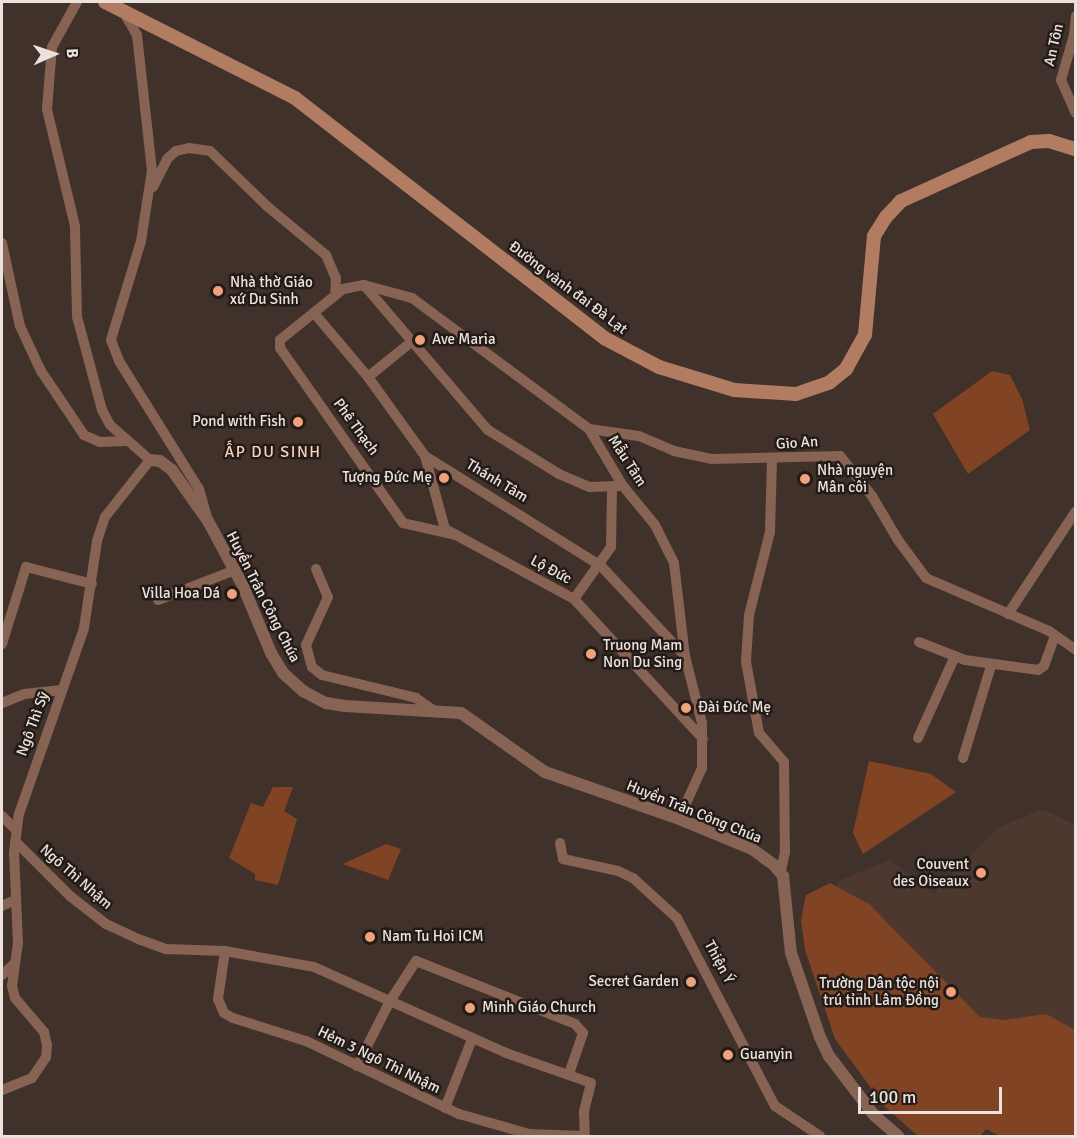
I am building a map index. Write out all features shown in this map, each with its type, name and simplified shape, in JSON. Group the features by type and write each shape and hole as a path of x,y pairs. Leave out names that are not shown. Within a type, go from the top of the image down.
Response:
{"main road":[{"name":"Đường vành đai Đà Lạt","path":"105,2 250,72 304,104 614,344 677,375 744,391 785,395 808,391 830,382 846,369 865,335 874,236 885,217 901,201 1031,142 1049,141 1076,149"}],"street":[{"name":"Huyền Trân Công Chúa","path":"77,2 52,47 47,109 75,226 77,317 102,411 126,441 150,460 160,461 172,470 208,521 235,570 271,653 283,673 303,691 326,703 461,713 476,720 516,754 545,772 679,819 752,849 781,871"},
{"path":"123,10 137,35 152,170 150,195 141,241 111,340 124,370 199,489 208,521"},
{"name":"An Tôn","path":"1076,16 1074,36 1061,80 1076,112"},
{"path":"150,195 167,159 176,151 189,148 210,152 268,207 326,255 336,278 335,295"},
{"path":"2,243 20,326 41,371 84,435 100,442 126,441"},
{"path":"314,313 335,295 364,285 488,430 559,474 590,487 618,487 611,547 601,566 574,599"},
{"name":"Mẫu Tâm","path":"364,285 412,298 589,429 618,487 655,525 674,563 685,656 703,739 702,768 679,819"},
{"name":"Thánh Tâm","path":"314,313 368,376 425,456 601,566 685,656"},
{"name":"Phê Thạch","path":"314,313 280,339 280,348 403,523 456,535"},
{"path":"368,376 411,342"},
{"name":"Gio An","path":"589,429 639,436 674,451 711,459 772,460 840,456 872,496 926,578 1056,636 1076,650"},
{"name":"Lộ Đức","path":"425,456 440,522 456,535 574,599 703,739"},
{"name":"Ngô Thì Sỹ","path":"2,1090 32,1078 46,1057 47,1045 44,1032 15,998 14,964 18,943 15,900 15,835 42,742 84,628 105,517 150,460"},
{"path":"772,460 770,532 749,615 746,662 759,733 784,762 785,852 781,871 791,953 820,1037 829,1056 874,1115 898,1137"},
{"path":"1008,614 1076,511"},
{"path":"2,644 4,627 26,567 92,584"},
{"path":"316,569 328,597 306,645 312,668 322,675 416,698 433,710"},
{"path":"158,600 235,570"},
{"path":"919,642 955,656 991,666 1038,670 1044,666 1056,636"},
{"path":"918,738 955,656"},
{"path":"963,758 991,666"},
{"path":"2,703 24,694 62,690"},
{"name":"Ngô Thì Nhậm","path":"2,816 15,835 70,896 106,924 166,949 225,951 314,967 472,1039 591,1083 584,1112 585,1136"},
{"name":"Thiện Ý","path":"560,843 563,859 618,871 633,878 677,918 775,1106 820,1137"},
{"path":"2,906 15,900"},
{"name":"Hẻm 3 Ngô Thì Nhậm","path":"225,951 218,999 224,1013 306,1041 445,1108 504,1129 585,1136"},
{"path":"357,1066 390,1001 416,961 523,1001 575,1024 583,1033 569,1074"},
{"path":"2,975 14,964"},
{"path":"445,1108 472,1039"}],"shaded area":[{"path":"992,371 1010,375 1022,399 1030,430 968,474 933,414"},
{"path":"869,761 931,774 956,792 863,854 853,833"},
{"path":"273,787 293,787 284,811 297,819 278,885 255,880 255,874 229,858 251,803 263,807"},
{"name":"Trường Dân tộc nội trú tỉnh Lâm Đồng","path":"1043,809 1075,825 1075,1136 828,897 840,880 890,860 934,893 999,827"},
{"path":"386,844 401,849 388,880 343,864"},
{"path":"830,883 869,904 980,1017 1004,1020 1046,1014 1075,1030 1075,1136 1000,1136 986,1129 980,1136 918,1136 885,1107 835,1039 805,950 801,920 806,895"}],"place":[{"name":"Nhà thờ Giáo xứ Du Sinh","path":"218,291"},
{"name":"Ave Maria","path":"420,340"},
{"name":"Pond with Fish","path":"298,422"},
{"name":"Tượng Đức Mẹ","path":"444,478"},
{"name":"Nhà nguyện Mân côi","path":"805,479"},
{"name":"Villa Hoa Dá","path":"232,594"},
{"name":"Truong Mam Non Du Sing","path":"591,654"},
{"name":"Đài Đức Mẹ","path":"686,708"},
{"name":"Couvent des Oiseaux","path":"981,873"},
{"name":"Nam Tu Hoi ICM","path":"370,937"},
{"name":"Secret Garden","path":"691,982"},
{"name":"Trường Dân tộc nội trú tỉnh Lâm Đồng","path":"951,992"},
{"name":"Minh Giáo Church","path":"470,1008"},
{"name":"Guanyin","path":"728,1055"}],"district":[{"name":"ẤP DU SINH","path":"273,452"}]}
